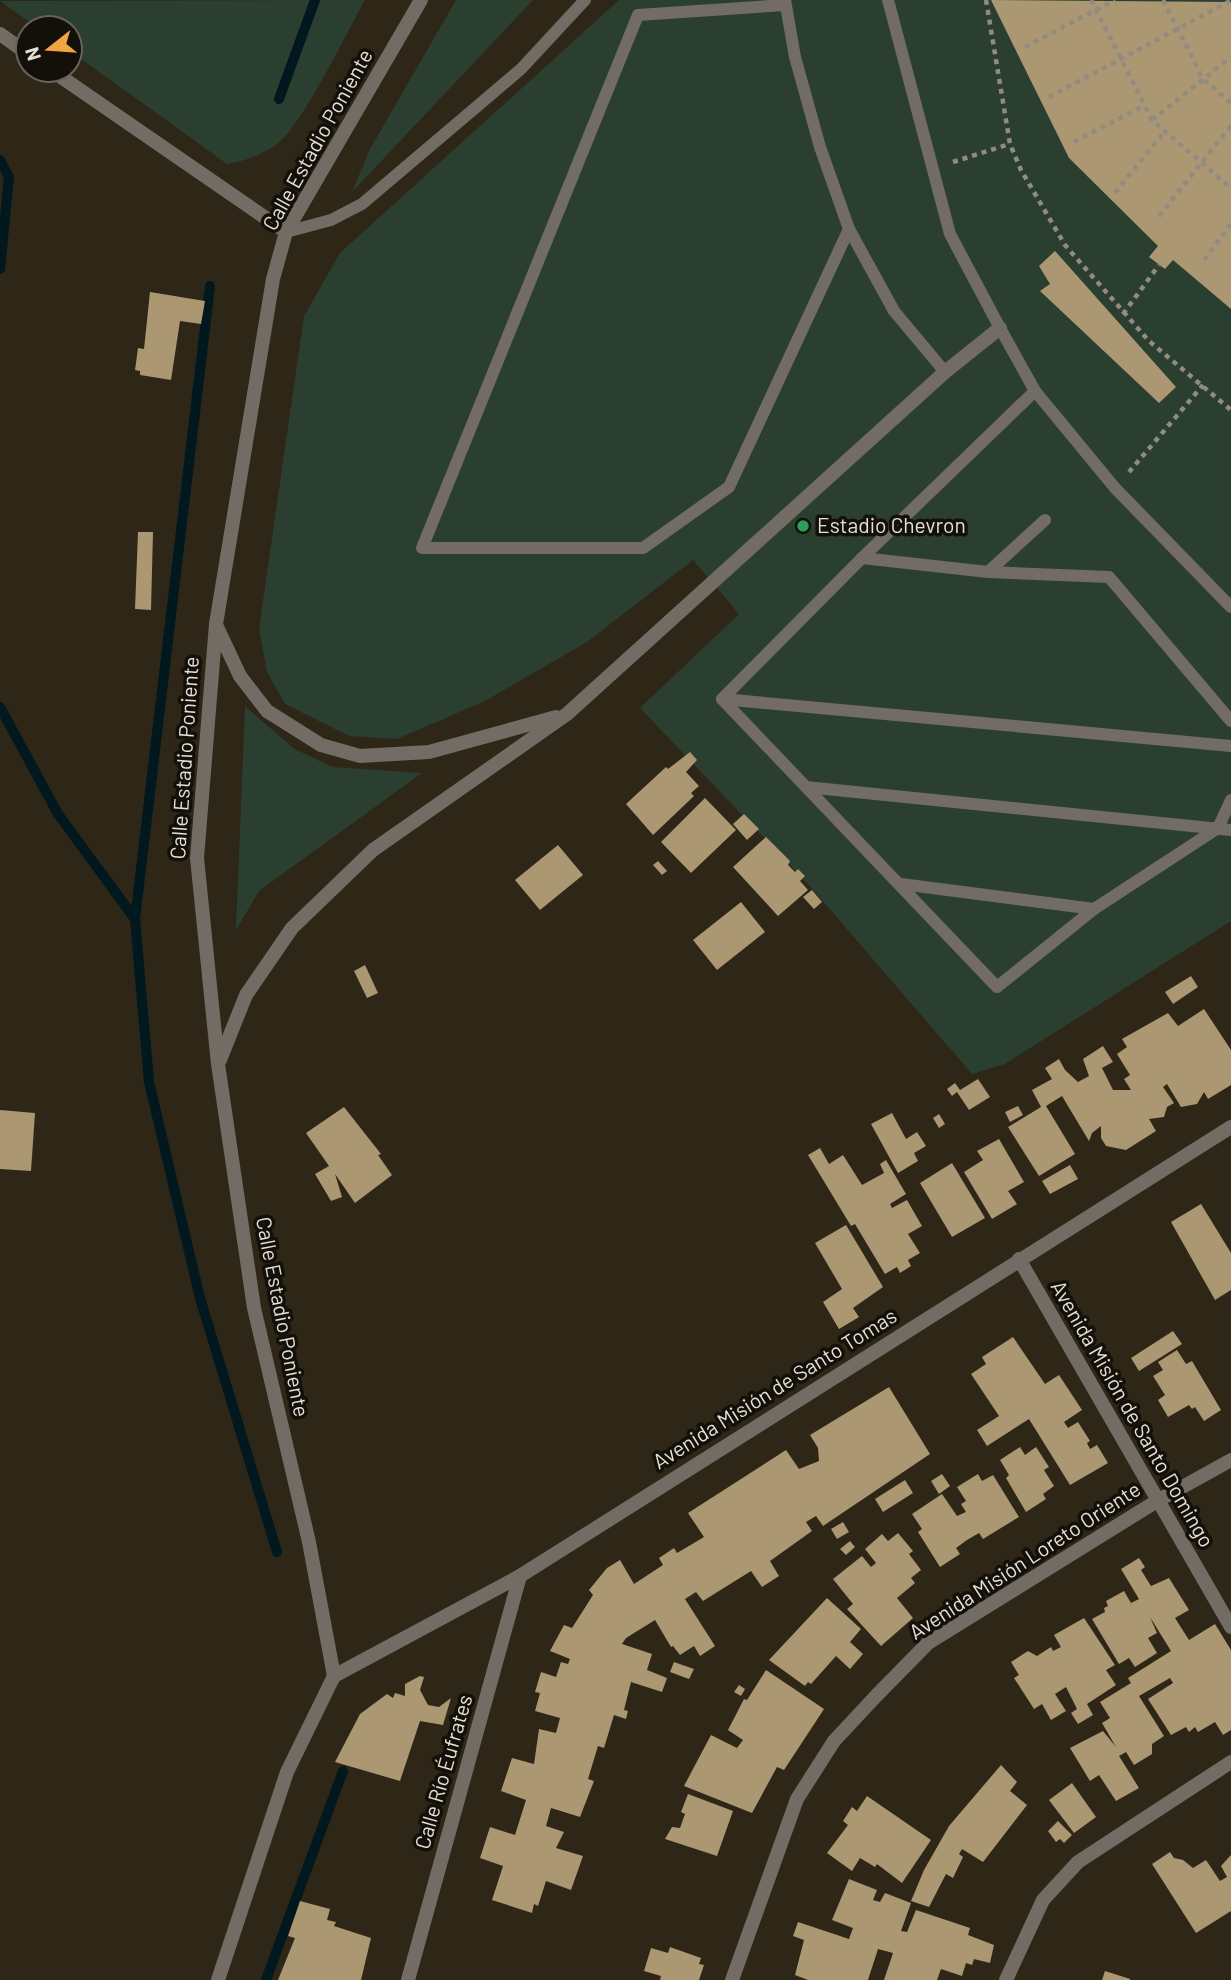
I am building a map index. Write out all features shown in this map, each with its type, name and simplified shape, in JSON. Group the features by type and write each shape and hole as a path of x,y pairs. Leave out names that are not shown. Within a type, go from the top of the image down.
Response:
{"street":[{"name":"Calle Estadio Poniente","path":"334,1676 309,1542 254,1308 218,1064 197,858 216,624 273,279 286,232 421,0"},
{"path":"71,84 286,232"},
{"path":"218,1064 246,995 292,928 373,850 567,714 945,372 1000,328"},
{"path":"216,624 240,676 267,711 321,745 360,756 429,752 567,714"},
{"name":"Avenida Misión de Santo Tomas","path":"334,1676 520,1576 1231,1127"},
{"name":"Avenida Misión de Santo Domingo","path":"1019,1259 1231,1627"},
{"name":"Avenida Misión Loreto Oriente","path":"732,1980 797,1799 834,1741 928,1643 1157,1501 1231,1460"},
{"name":"Calle Río Éufrates","path":"408,1980 520,1576"},
{"path":"218,1980 287,1772 334,1676"},
{"path":"1006,1980 1043,1900 1078,1862 1231,1762"}],"lane":[{"path":"286,232 331,220 362,204 522,69 585,0"},
{"path":"888,0 950,234 1035,391 1115,488 1231,607"},
{"path":"849,229 729,487 643,548 422,548 638,15 785,3 795,57 820,147 849,229 894,311 945,372"},
{"path":"722,699 862,558 1035,391"},
{"path":"988,572 1045,520"},
{"path":"862,558 988,572 1108,577 1231,721"},
{"path":"722,699 1231,746"},
{"path":"722,699 997,987 1094,909 1225,829 1231,800"},
{"path":"806,787 1225,829"},
{"path":"901,884 1094,909"}],"path":[{"path":"986,0 1010,144 1021,170 1065,245 1123,314 1175,365 1231,410"},
{"path":"1091,0 1152,120 1231,188"},
{"path":"1025,47 1115,0"},
{"path":"1163,0 1203,79 1231,103"},
{"path":"1049,97 1230,1"},
{"path":"1152,120 1231,57"},
{"path":"1074,142 1145,105"},
{"path":"1159,216 1231,126"},
{"path":"1115,193 1165,131"},
{"path":"932,169 1010,144"},
{"path":"1204,260 1231,224"},
{"path":"1123,314 1160,265"},
{"path":"1115,488 1203,385"}],"green space":[{"path":"365,0 311,99 287,134 277,144 259,154 227,164 84,61 84,14 18,14 0,1"},
{"path":"456,0 533,0 352,192 370,149"},
{"name":"Estadio Chevron","path":"619,0 1231,0 1231,921 1005,1064 972,1074 808,884 640,708 739,614 693,560 587,642 485,701 397,739 349,736 285,704 267,672 259,629 304,316 340,253"},
{"path":"245,706 293,748 332,767 422,773 259,891 236,930"}],"building":[{"path":"991,0 1231,2 1231,309 1173,260 1165,269 1149,257 1158,246 1069,158"},
{"path":"1055,251 1176,387 1159,403 1040,291 1050,284 1039,266"},
{"path":"150,292 205,301 201,324 180,321 171,380 140,375 140,371 135,370 138,348 144,349"},
{"path":"138,532 153,532 151,610 135,609"},
{"path":"690,752 697,760 686,772 699,786 691,793 694,796 653,835 626,804 666,767 668,769"},
{"path":"705,798 736,830 691,873 661,842"},
{"path":"744,814 759,829 747,840 733,824"},
{"path":"766,837 790,861 788,865 795,872 798,869 805,876 800,881 808,890 778,916 733,867"},
{"path":"558,845 583,875 540,910 515,880"},
{"path":"658,861 667,871 662,875 653,865"},
{"path":"812,890 822,902 814,909 803,897"},
{"path":"741,902 765,932 717,970 693,940"},
{"path":"365,965 378,993 367,998 354,971"},
{"path":"1191,976 1198,987 1173,1004 1165,992"},
{"path":"1204,1009 1231,1050 1231,1085 1208,1099 1204,1092 1197,1104 1181,1107 1167,1084 1163,1087 1174,1103 1167,1107 1164,1117 1149,1119 1156,1131 1126,1150 1106,1146 1101,1138 1101,1126 1092,1133 1089,1141 1062,1096 1046,1106 1075,1154 1039,1176 1008,1127 1041,1107 1032,1090 1052,1079 1045,1068 1059,1059 1065,1070 1078,1082 1089,1076 1083,1059 1103,1046 1113,1062 1102,1068 1113,1090 1131,1090 1124,1079 1130,1075 1117,1054 1127,1047 1122,1039 1168,1013 1178,1026"},
{"path":"978,1079 990,1097 969,1110 957,1092 952,1096 947,1089 955,1083 960,1090"},
{"path":"1018,1106 1023,1115 1010,1122 1005,1112"},
{"path":"344,1107 381,1154 378,1155 392,1175 355,1203 335,1174 342,1197 331,1201 315,1174 329,1166 306,1133"},
{"path":"0,1110 35,1113 31,1171 0,1169"},
{"path":"892,1113 906,1139 917,1132 926,1146 914,1153 918,1161 898,1173 871,1124"},
{"path":"939,1114 945,1124 939,1128 933,1118"},
{"path":"999,1139 1024,1182 1008,1191 1017,1204 992,1219 964,1172 983,1160 977,1151"},
{"path":"820,1148 829,1164 843,1155 862,1185 884,1173 880,1164 886,1160 906,1194 890,1204 892,1208 907,1200 922,1226 908,1234 920,1253 908,1260 911,1266 900,1273 897,1267 885,1274 855,1224 851,1226 808,1155"},
{"path":"952,1163 985,1218 952,1237 920,1183"},
{"path":"1070,1165 1078,1179 1050,1194 1042,1181"},
{"path":"1201,1204 1231,1253 1231,1290 1215,1300 1171,1222"},
{"path":"846,1225 883,1287 853,1308 859,1317 839,1329 823,1302 842,1289 815,1243"},
{"path":"1173,1331 1182,1344 1139,1371 1131,1358"},
{"path":"1013,1337 1045,1384 1059,1375 1082,1410 1064,1422 1068,1428 1078,1422 1090,1441 1087,1443 1090,1449 1097,1445 1108,1463 1070,1485 1029,1419 987,1446 977,1430 999,1416 971,1374 986,1364 982,1357"},
{"path":"1177,1350 1186,1364 1192,1361 1221,1410 1204,1421 1195,1407 1192,1409 1189,1405 1168,1417 1158,1400 1165,1395 1153,1376 1163,1370 1158,1362"},
{"path":"889,1387 930,1454 823,1526 816,1516 806,1522 812,1531 770,1561 779,1576 762,1587 751,1571 703,1601 696,1592 685,1599 715,1646 700,1656 694,1646 680,1655 671,1647 655,1620 626,1638 622,1644 652,1654 647,1670 667,1678 662,1692 631,1682 624,1710 628,1711 626,1719 614,1715 604,1748 598,1746 588,1779 594,1781 580,1817 551,1808 546,1826 564,1832 556,1848 583,1856 571,1890 546,1881 538,1906 534,1904 532,1913 492,1900 503,1866 480,1858 490,1827 515,1835 526,1800 501,1791 512,1758 534,1764 539,1729 556,1733 560,1718 535,1711 540,1693 535,1692 541,1672 556,1677 561,1662 568,1664 570,1659 550,1651 564,1625 572,1628 593,1595 589,1590 607,1568 620,1560 634,1584 663,1565 659,1558 674,1548 677,1553 704,1537 688,1513 786,1450 799,1469 819,1461 818,1448 810,1435"},
{"path":"1020,1447 1025,1455 1036,1447 1049,1467 1044,1470 1054,1486 1043,1494 1046,1499 1026,1512 1006,1478 1009,1475 1000,1460"},
{"path":"942,1474 950,1486 939,1494 931,1481"},
{"path":"978,1474 982,1481 993,1475 1019,1517 983,1539 979,1533 967,1540 956,1548 960,1554 940,1567 918,1532 922,1529 912,1514 942,1494 957,1516 966,1512 961,1504 966,1501 957,1487"},
{"path":"905,1480 913,1493 883,1512 875,1499"},
{"path":"843,1522 849,1532 837,1539 831,1529"},
{"path":"898,1533 913,1551 909,1554 921,1570 911,1578 915,1583 897,1598 913,1618 881,1646 847,1609 853,1604 833,1579 862,1556 871,1567 876,1563 865,1549 882,1534 888,1541"},
{"path":"850,1541 855,1547 846,1555 840,1549"},
{"path":"1139,1558 1145,1567 1141,1570 1151,1586 1169,1578 1189,1610 1175,1618 1189,1640 1215,1624 1231,1650 1231,1730 1223,1735 1215,1722 1198,1732 1195,1727 1189,1732 1186,1727 1171,1735 1148,1699 1173,1683 1170,1678 1139,1696 1164,1736 1152,1744 1152,1754 1134,1765 1126,1752 1119,1756 1139,1788 1116,1801 1099,1775 1090,1781 1070,1748 1103,1731 1116,1747 1102,1723 1110,1718 1100,1702 1131,1683 1128,1678 1171,1651 1150,1617 1157,1633 1148,1638 1157,1653 1135,1667 1129,1658 1119,1664 1092,1619 1105,1612 1104,1608 1108,1606 1106,1601 1124,1591 1131,1603 1139,1599 1121,1569"},
{"path":"827,1598 861,1629 850,1642 863,1654 850,1669 836,1656 811,1684 808,1682 805,1686 769,1660"},
{"path":"1084,1618 1115,1665 1106,1670 1116,1685 1087,1704 1093,1715 1078,1724 1071,1713 1077,1709 1066,1687 1055,1694 1066,1711 1051,1720 1042,1704 1034,1709 1014,1678 1019,1675 1011,1662 1028,1651 1037,1656 1051,1647 1053,1651 1061,1647 1054,1635"},
{"path":"674,1662 694,1669 689,1679 670,1672"},
{"path":"766,1670 824,1709 784,1770 777,1767 752,1813 684,1786 711,1735 737,1748 743,1740 728,1730 744,1699 747,1700"},
{"path":"420,1676 424,1677 420,1690 428,1705 439,1707 451,1698 443,1725 420,1721 400,1781 335,1762 360,1714 387,1694 393,1698 395,1693 405,1696 405,1684"},
{"path":"739,1685 745,1689 741,1696 734,1692"},
{"path":"1001,1765 1017,1782 1010,1791 1027,1805 983,1862 962,1849 959,1854 963,1857 953,1878 946,1874 929,1907 911,1901 924,1870 949,1826"},
{"path":"1072,1783 1096,1817 1074,1833 1049,1800"},
{"path":"688,1794 733,1811 717,1856 665,1839 672,1827 680,1828 685,1814 681,1812"},
{"path":"867,1796 931,1840 902,1883 877,1864 875,1867 860,1858 852,1871 827,1853 848,1825 843,1821 852,1807 857,1811"},
{"path":"1058,1821 1072,1835 1064,1843 1060,1839 1056,1842 1048,1831"},
{"path":"1170,1852 1174,1858 1183,1860 1193,1868 1206,1860 1220,1881 1227,1877 1221,1866 1231,1855 1231,1911 1196,1933 1152,1864"},
{"path":"849,1879 877,1890 873,1900 880,1902 885,1893 911,1903 901,1931 907,1932 916,1910 970,1928 968,1935 994,1945 990,1963 974,1959 972,1965 966,1963 962,1976 941,1969 937,1980 884,1980 893,1953 878,1949 868,1980 808,1980 795,1975 804,1940 793,1936 798,1922 849,1939 853,1928 832,1920"},
{"path":"300,1901 330,1909 327,1920 336,1922 334,1926 371,1938 361,1980 278,1980 295,1938 288,1936"},
{"path":"670,1947 701,1958 699,1964 704,1965 699,1980 660,1980 661,1976 644,1971 651,1948 668,1953"},
{"path":"1105,1971 1130,1979 1130,1980 1102,1980"}],"waterway":[{"path":"279,99 315,0"},
{"path":"0,160 9,177 0,269"},
{"path":"135,919 210,286"},
{"path":"0,707 58,814 135,919 149,1082 200,1298 277,1552"},
{"path":"266,1980 343,1771"}],"place":[{"name":"Estadio Chevron","path":"803,526"}]}
